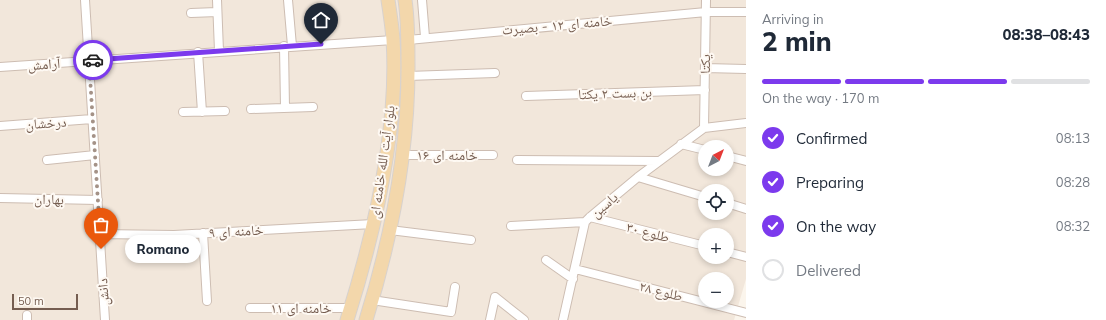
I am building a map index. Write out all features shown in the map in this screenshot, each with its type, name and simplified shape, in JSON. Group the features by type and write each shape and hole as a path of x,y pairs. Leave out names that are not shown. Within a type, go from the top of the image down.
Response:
{"main road":[{"name":"بلوار آیت الله خامنه ای","path":"349,314 373,224 390,124 393,40 388,0"},
{"name":"بلوار آیت الله خامنه ای","path":"366,320 390,230 405,132 408,40 404,0"}],"street":[{"name":"دانش","path":"85,0 105,320"},
{"path":"217,0 219,51"},
{"path":"286,108 288,0"},
{"path":"422,0 425,37"},
{"name":"یکتا","path":"704,128 706,0"},
{"path":"191,13 217,12"},
{"name":"خامنه ای ۱۲ - بصیرت","path":"408,40 425,37 706,12 746,12"},
{"name":"آرامش","path":"0,67 198,52 393,40"},
{"path":"198,52 202,112"},
{"path":"705,68 746,68"},
{"path":"408,76 495,73"},
{"name":"بن بست ۲ یکتا","path":"526,96 704,90"},
{"path":"251,109 313,107"},
{"path":"183,112 225,111"},
{"name":"درخشان","path":"0,126 92,119"},
{"path":"704,128 746,123"},
{"name":"یاسین","path":"563,320 588,220 658,161 704,128"},
{"path":"682,144 698,148"},
{"path":"47,160 95,155"},
{"name":"خامنه ای ۱۶","path":"402,155 493,155"},
{"path":"734,158 746,161"},
{"path":"517,160 658,161"},
{"path":"638,177 698,195"},
{"name":"بهاران","path":"0,198 98,200"},
{"path":"734,205 746,209"},
{"name":"طلوع ۳۰","path":"511,226 588,220 698,244"},
{"name":"خامنه ای ۹","path":"100,234 203,233 373,224"},
{"path":"390,230 471,240"},
{"path":"203,233 207,301"},
{"path":"734,254 746,257"},
{"path":"546,260 573,279"},
{"name":"طلوع ۲۸","path":"575,269 746,313"},
{"path":"372,300 451,312 455,287"},
{"path":"490,320 495,297 524,320"},
{"name":"خامنه ای ۱۱","path":"250,308 349,314"}],"shaded area":[{"path":"0,0 746,0 746,279 734,320 0,320"}],"way so far":[{"path":"93,60 89,61 101,249"}],"place":[{"name":"Romano","path":"101,249"}],"route":[{"path":"93,60 321,44"}]}
